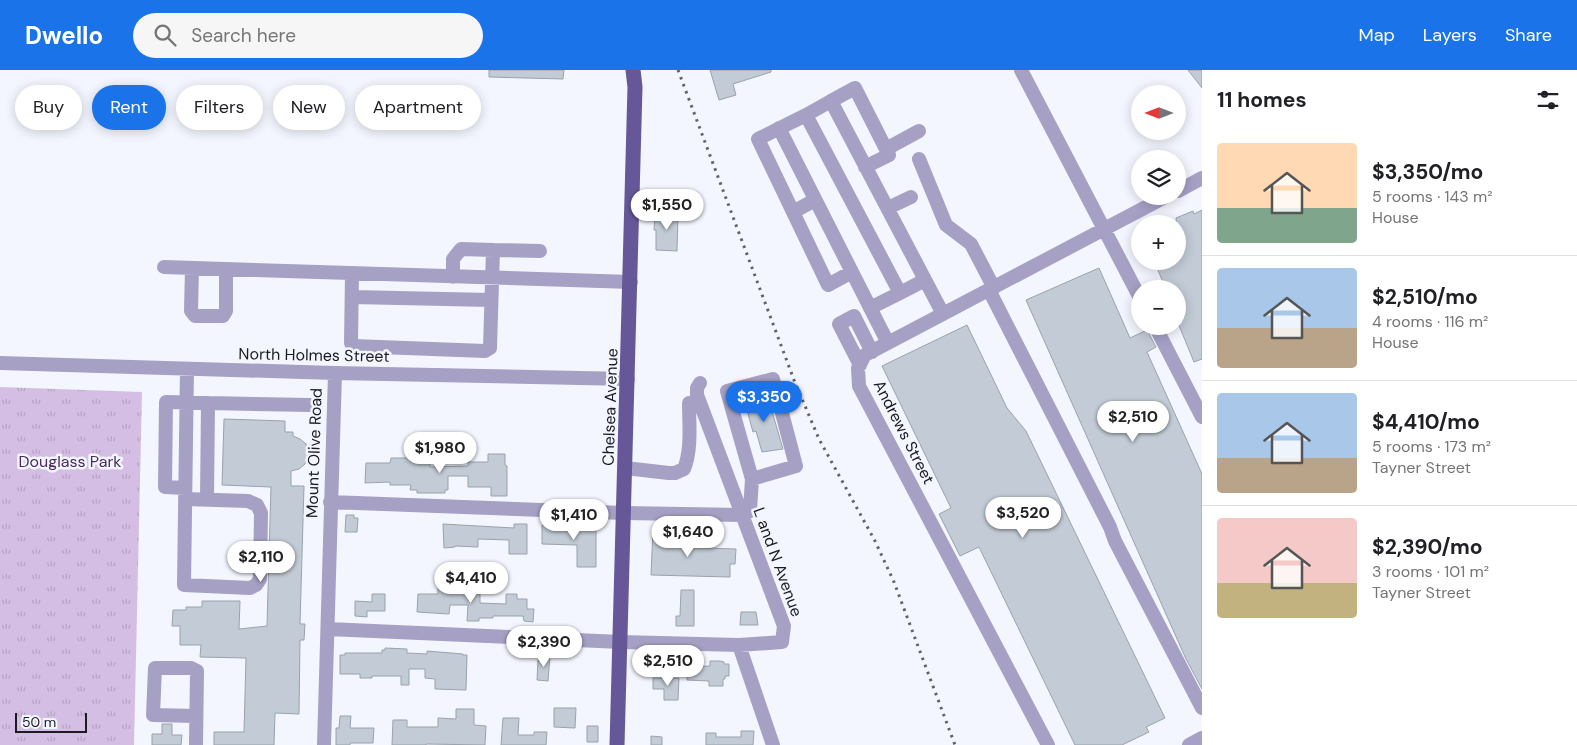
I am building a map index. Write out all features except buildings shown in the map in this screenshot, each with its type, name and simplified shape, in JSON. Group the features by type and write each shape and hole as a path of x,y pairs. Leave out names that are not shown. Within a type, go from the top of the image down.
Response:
{"main road":[{"name":"Chelsea Avenue","path":"617,745 631,282 635,87 633,70"}],"street":[{"path":"1021,70 1131,281"},
{"path":"852,272 828,284 758,139 855,88 889,155 865,166"},
{"path":"831,101 943,314"},
{"path":"806,115 900,293"},
{"path":"779,128 888,343"},
{"path":"886,149 919,131"},
{"path":"919,159 946,225 971,244 1110,527 1115,541 1202,708"},
{"path":"1186,187 1202,178"},
{"path":"888,208 911,197"},
{"path":"793,212 815,200"},
{"name":"Andrews Street","path":"1048,745 859,386 858,368 865,355 1151,205"},
{"path":"453,277 453,259 461,249 540,251"},
{"path":"352,274 351,343 353,346 486,351 490,348 493,250"},
{"path":"164,267 631,282"},
{"path":"192,268 192,311 194,316 223,316 226,311 226,270"},
{"path":"870,308 925,280"},
{"path":"352,297 492,300"},
{"path":"860,365 839,324 854,316 872,352"},
{"path":"1160,335 1202,417"},
{"name":"North Holmes Street","path":"0,363 628,379"},
{"path":"187,369 186,402 185,493 184,586 250,588 256,585 260,579 262,513 257,505 248,501 206,499 185,493 165,487 166,402 186,402 310,405"},
{"name":"Mount Olive Road","path":"324,745 335,373"},
{"path":"330,502 624,513 742,515 750,511 752,479 727,391 773,379 796,466 752,479"},
{"name":"L and N Avenue","path":"700,383 697,388 697,395 784,626 782,642 739,645"},
{"path":"206,499 208,403"},
{"path":"625,468 669,473 675,473 684,469 687,462 689,440 689,403"},
{"path":"328,629 621,642 739,645 773,745"},
{"path":"196,716 153,715 155,668 190,668 197,671 196,745"},
{"path":"1189,745 1202,738"}],"green space":[{"name":"Douglass Park","path":"0,387 142,392 134,745 0,745"}],"railway":[{"path":"678,70 794,380 819,439 875,541 894,582 955,745"}]}
